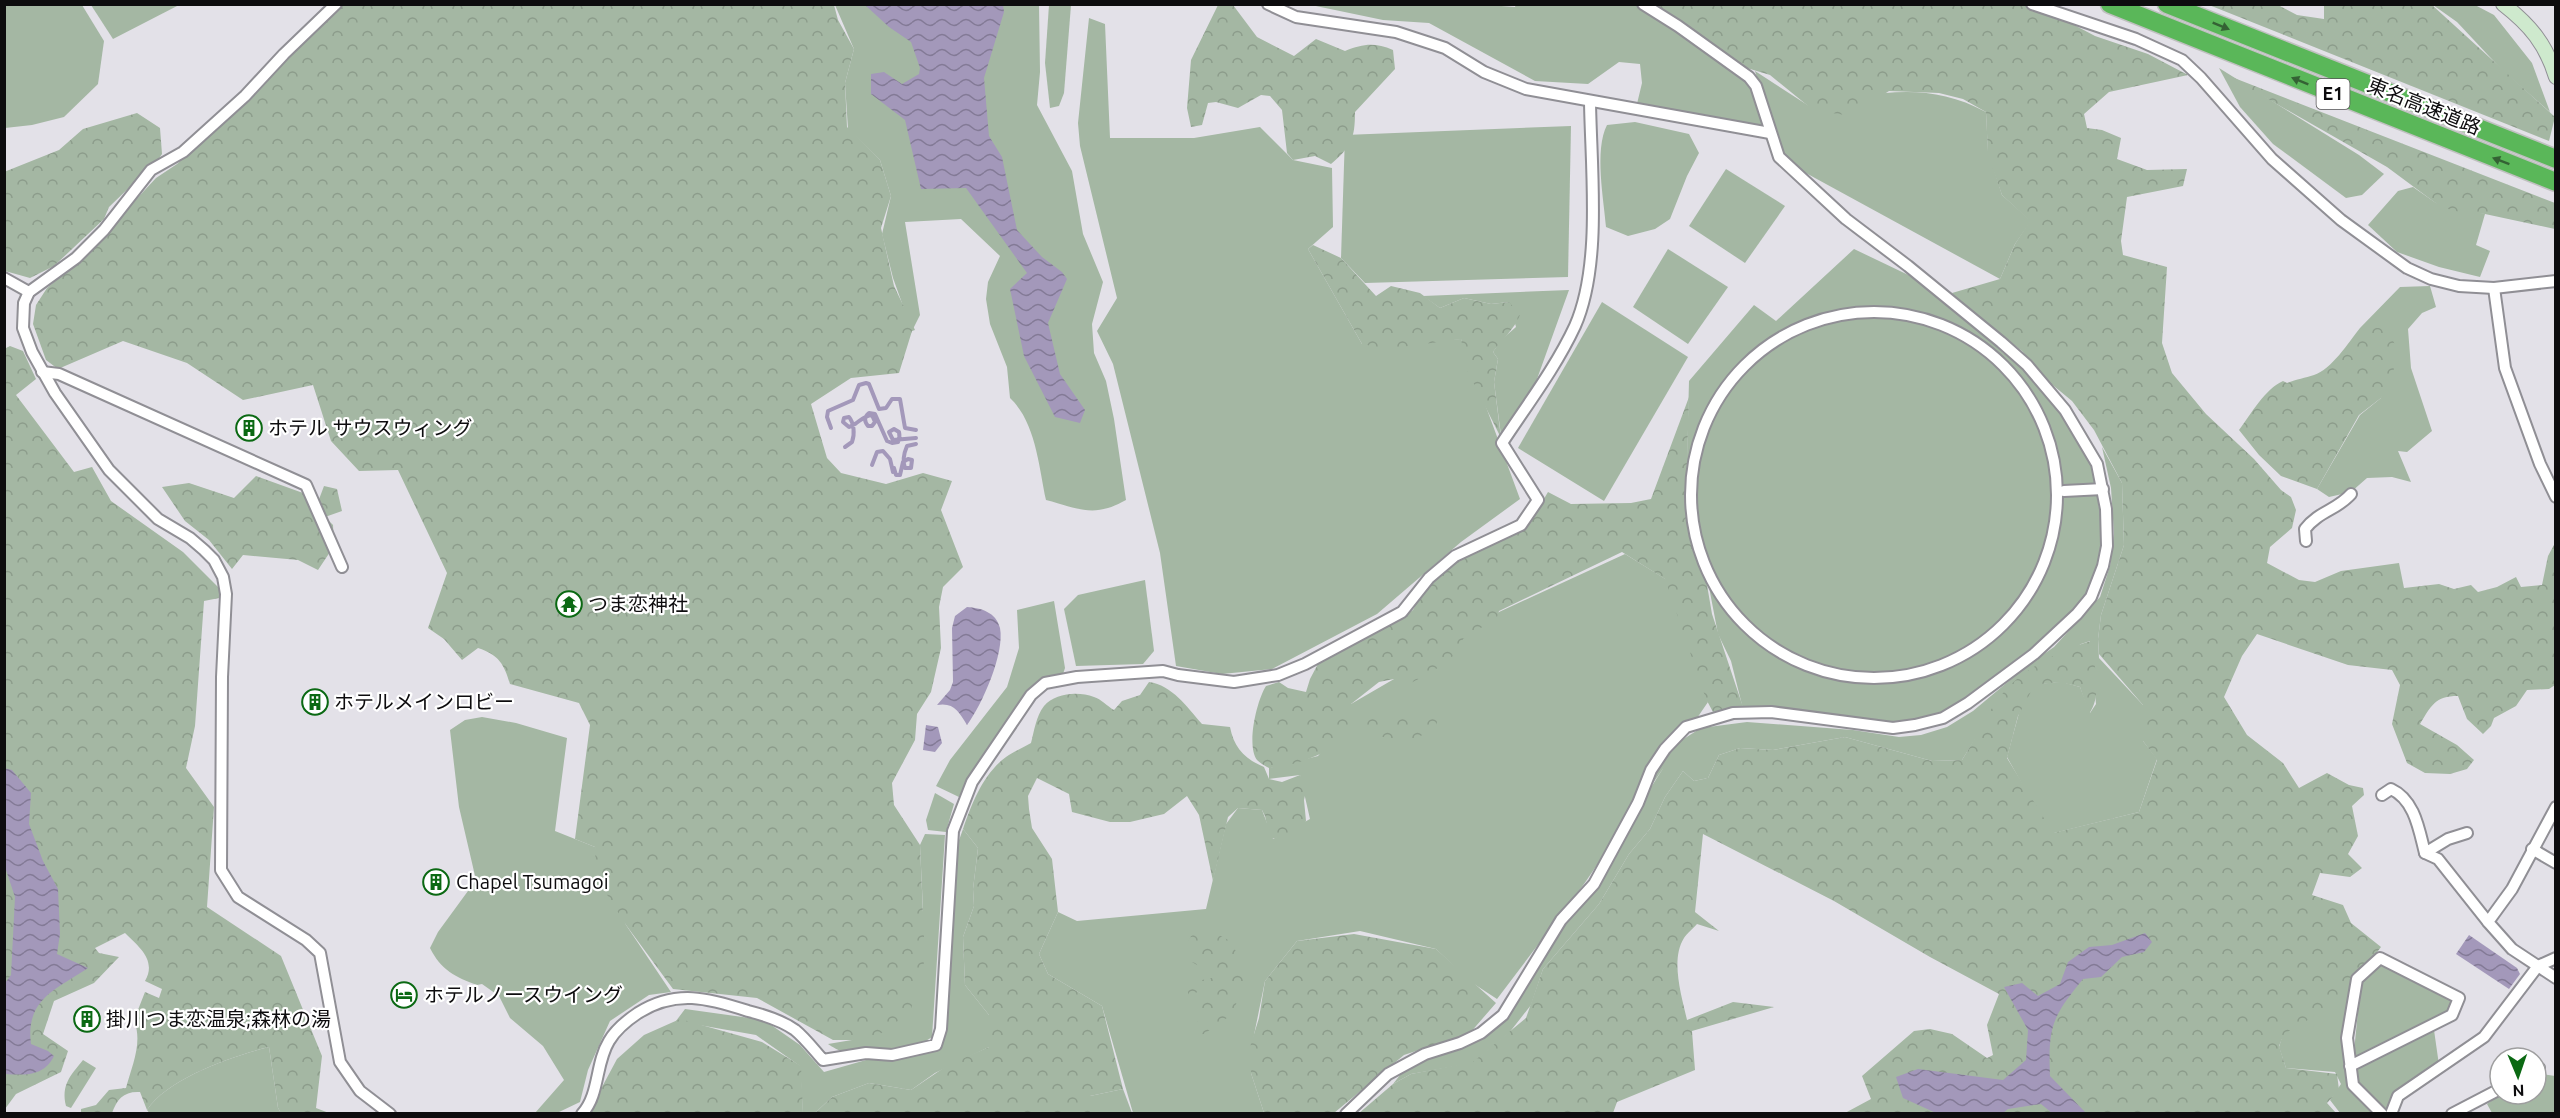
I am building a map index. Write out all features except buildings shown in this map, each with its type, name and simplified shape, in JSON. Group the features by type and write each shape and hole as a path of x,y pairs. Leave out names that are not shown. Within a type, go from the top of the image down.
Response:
{"highway":[{"name":"東名高速道路","path":"2110,4 2556,182"},
{"name":"東名高速道路","path":"2167,4 2556,159"}],"street":[{"path":"336,4 229,111 183,152 151,170 104,230 76,258 29,292 24,303 23,327 42,372 109,470 158,519 190,538 204,550 214,560 224,577 226,594 222,676 221,870 238,897 306,940 320,953 340,1062 360,1091 390,1113"},
{"path":"1268,4 1296,17 1396,32 1445,48 1484,72 1526,89 1770,133"},
{"path":"1346,1113 1388,1074 1425,1054 1460,1043 1481,1033 1503,1015 1561,920 1594,884 1638,803 1651,770 1665,749 1686,727 1733,712 1771,712 1893,728 1942,718 1968,703 2034,654 2077,614 2091,597 2103,566 2107,546 2106,509 2097,464 2065,410 2027,366 1908,266 1846,219 1779,157 1756,86 1749,77 1678,26 1642,4"},
{"path":"2032,4 2136,39 2182,60 2201,78 2272,159 2341,220 2407,268 2431,279 2459,286 2494,288 2556,281"},
{"path":"2503,4 2526,22 2549,56 2556,77"},
{"path":"582,1113 589,1106 593,1095 599,1063 608,1042 618,1028 652,1004 675,998 694,998 724,1003 770,1017 795,1030 823,1060 866,1053 892,1055 936,1045 941,1029 954,831 972,782 1031,695 1045,683 1077,677 1163,671 1234,682 1278,675 1305,664 1402,612 1430,578 1455,556 1521,525 1538,500 1502,443 1547,375 1575,325 1583,297 1593,252 1590,102"},
{"path":"4,278 29,292"},
{"path":"2494,288 2505,368 2540,464 2556,497"},
{"path":"1868,311 1904,314 1932,322 1957,335 2005,373 2034,408 2043,425 2064,491 2055,540 2046,566 2031,594 1984,642 1929,671 1911,676 1847,678 1803,665 1758,638 1741,621 1707,572 1697,531 1691,472 1714,401 1732,375 1759,348 1790,330 1827,316 1868,311"},
{"path":"42,372 59,374 306,485 342,567"},
{"path":"2064,491 2103,489"},
{"path":"2306,541 2305,529 2314,517 2341,503 2351,494"},
{"path":"2382,795 2391,789 2398,792 2415,815 2425,853 2438,860 2512,949 2556,978"},
{"path":"2488,922 2512,889 2556,807"},
{"path":"2425,853 2448,839 2467,833"},
{"path":"2532,849 2556,862"},
{"path":"2350,1066 2451,1015 2459,998 2380,958 2357,979 2347,1038 2350,1066 2353,1085 2382,1113"},
{"path":"2391,1113 2398,1096 2484,1037 2538,966 2556,958"},
{"path":"2452,1113 2488,1095"}],"green space":[{"path":"5,4 82,5 104,41 98,84 64,117 32,125 5,128"},
{"path":"1474,4 1515,7 1516,4 1640,5 1751,80 1770,133 1636,108 1642,83 1640,64 1619,62 1588,84 1535,81 1429,23 1383,20 1311,5"},
{"path":"91,5 179,5 113,39"},
{"path":"336,5 834,5 838,20 854,49 845,83 847,127 880,160 891,196 881,228 894,286 915,330 912,331 899,373 851,378 811,404 827,458 841,473 886,484 923,473 952,481 941,510 963,567 943,587 939,607 941,648 931,692 917,714 915,740 892,783 894,805 920,845 925,959 911,1009 886,1032 852,1040 833,1040 757,998 673,989 626,925 596,877 595,847 575,839 590,725 579,703 510,684 503,666 496,657 478,648 462,660 444,639 428,628 447,573 398,470 359,471 331,441 313,385 243,400 187,363 123,341 58,369 46,360 33,324 36,305 47,288 78,262 156,178 177,164 210,133"},
{"path":"835,5 1039,5 1040,72 1037,105 1072,171 1083,234 1103,282 1092,324 1094,353 1106,381 1126,500 1105,509 1087,510 1046,500 1031,432 1019,408 1010,398 1007,367 990,324 986,299 988,282 1000,256 961,219 905,222 920,315 912,331 893,278 882,234 891,196 880,160 848,129 845,83 854,49"},
{"path":"1049,5 1071,5 1064,93 1059,106 1050,108 1045,63"},
{"path":"1218,5 1233,5 1257,37 1294,56 1316,39 1345,51 1369,45 1393,50 1395,69 1355,112 1353,136 1347,147 1331,164 1315,156 1293,160 1287,153 1282,110 1270,96 1261,95 1238,108 1216,102 1208,103 1202,125 1191,127 1187,108 1191,60"},
{"path":"1651,5 2021,5 2044,9 2095,36 2148,54 2188,75 2109,92 2084,114 2087,128 2102,130 2121,138 2117,159 2147,170 2187,169 2183,186 2127,197 2121,241 2123,255 2167,267 2162,343 2172,373 2206,414 2254,459 2281,490 2291,497 2296,510 2292,528 2270,547 2267,563 2299,580 2315,582 2341,571 2399,563 2404,588 2439,584 2454,589 2471,585 2478,592 2497,587 2516,577 2521,587 2542,585 2548,556 2555,543 2555,685 2549,689 2527,690 2516,706 2494,718 2491,726 2483,734 2467,719 2458,696 2439,700 2427,712 2420,724 2457,745 2474,760 2467,769 2450,774 2425,773 2407,763 2392,724 2400,685 2392,670 2348,665 2257,634 2242,656 2224,697 2247,735 2283,763 2299,788 2327,773 2349,785 2363,788 2364,795 2352,806 2358,836 2348,854 2362,868 2350,877 2320,873 2312,895 2343,905 2351,923 2381,947 2340,1001 2284,1034 2279,1046 2286,1068 2337,1074 2339,1090 2327,1103 2336,1113 1845,1113 1871,1099 1862,1076 1914,1031 1930,1029 1952,1034 1987,1058 1993,1055 1987,1025 1999,994 1834,901 1703,834 1695,912 1719,931 1697,924 1685,936 1680,947 1678,979 1687,1020 1733,1002 1774,1007 1692,1031 1695,1070 1617,1102 1613,1113 1358,1114 1393,1084 1411,1074 1473,1062 1526,1018 1543,969 1599,904 1629,854 1650,829 1665,797 1683,771 1694,781 1708,778 1719,755 1740,748 1773,750 1845,737 1932,761 1962,760 1993,707 2008,687 2024,673 2042,662 2091,641 2097,688 2096,698 2089,714 2080,687 2057,683 2034,686 2018,716 2007,758 2053,833 2139,812 2157,760 2143,741 2143,705 2099,654 2101,615 2124,545 2122,483 2094,430 2072,401 2049,382 2022,351 1972,312 1952,293 2000,279 2015,244 2030,221 2002,195 1988,155 1986,112 1963,99 1939,93 1889,91 1851,116 1813,110 1770,75 1737,65 1669,13"},
{"path":"2209,5 2278,5 2297,15 2324,19 2324,5 2432,5 2555,117 2549,141"},
{"path":"2433,5 2475,5 2494,15 2532,63 2550,112 2502,70 2457,22"},
{"path":"1089,18 1105,24 1110,138 1194,138 1260,127 1293,160 1332,168 1333,227 1308,249 1362,344 1461,339 1520,499 1461,542 1377,614 1272,669 1222,674 1176,666 1160,553 1113,364 1097,331 1117,298 1080,146 1078,123"},
{"path":"2219,68 2359,155 2384,174 2362,195 2346,198 2273,144 2240,107"},
{"path":"1755,71 1809,106 1877,94 1920,92 1942,95 1986,112 1988,151 2002,195 2031,221 2015,244 2000,279 1782,160"},
{"path":"2224,74 2555,203 2555,229 2441,207 2387,167"},
{"path":"137,113 160,128 162,154 151,170 109,207 104,219 54,266 30,278 5,271 4,172 59,150 83,129"},
{"path":"1635,122 1689,134 1699,153 1670,219 1655,229 1628,236 1606,227 1600,161 1603,135 1607,125"},
{"path":"1571,126 1568,277 1365,283 1341,258 1345,135"},
{"path":"1726,169 1785,206 1745,263 1689,226"},
{"path":"2413,187 2436,203 2485,214 2476,245 2490,251 2480,277 2439,267 2397,252 2368,225 2398,191"},
{"path":"1313,245 1341,258 1376,296 1391,286 1420,293 1440,308 1464,298 1491,304 1509,302 1520,315 1493,352 1498,359 1494,382 1501,438 1467,370 1461,339 1387,349 1362,344 1308,249"},
{"path":"1668,249 1728,287 1688,344 1633,307"},
{"path":"1854,249 1923,282 1971,318 2003,353 2027,365 2091,454 2106,555 2086,604 1968,703 1923,723 1891,725 1744,713 1731,661 1718,634 1704,561 1688,527 1686,495 1689,381 1754,305 1776,321"},
{"path":"2430,286 2436,307 2422,313 2408,329 2411,368 2432,431 2407,452 2398,451 2411,482 2392,477 2367,478 2351,492 2329,497 2317,489 2360,415 2381,398 2387,328 2360,328 2400,287"},
{"path":"1569,290 1537,379 1502,443 1494,382 1498,359 1493,352 1501,340 1516,327 1509,302 1491,304 1464,298 1440,308 1423,296"},
{"path":"1602,302 1688,357 1604,501 1518,448"},
{"path":"2360,328 2387,328 2398,351 2392,377 2381,398 2359,415 2317,489 2281,476 2259,455 2239,430 2270,390 2283,381 2287,383 2314,375 2327,368"},
{"path":"10,346 23,351 36,379 16,395 74,472 92,467 111,501 183,552 219,588 219,598 204,601 195,726 186,768 214,807 207,907 281,956 322,1056 316,1108 329,1113 281,1113 278,1108 269,1047 220,1062 185,1078 157,1098 147,1110 140,1092 134,1092 122,1097 112,1113 81,1113 81,1109 96,1105 109,1090 126,1088 137,1046 134,1020 145,992 159,998 162,989 145,981 149,967 148,960 141,949 125,933 95,948 99,953 119,957 94,983 54,1001 43,1034 68,1051 61,1072 16,1094 5,1109 4,349"},
{"path":"1689,397 1686,495 1688,527 1707,585 1712,614 1743,707 1713,712 1706,699 1665,579 1622,552 1499,611 1497,618 1463,639 1455,654 1428,674 1401,688 1394,679 1379,682 1351,704 1351,714 1401,712 1439,716 1435,728 1417,738 1388,738 1355,731 1326,751 1304,761 1269,768 1257,760 1252,744 1254,723 1259,701 1266,686 1279,682 1288,688 1306,692 1320,660 1390,625 1413,610 1421,594 1460,557 1529,524 1548,492 1571,504 1631,503 1651,499"},
{"path":"2102,447 2122,483 2124,545 2101,615 2098,639 2099,658 2143,705 2143,741 2157,759 2139,812 2050,834 2007,757 2019,713 2034,684 2062,682 2080,687 2090,713 2096,704 2090,641 2081,644 2000,699 1962,760 1932,761 1845,737 1773,750 1740,748 1719,755 1708,778 1694,781 1683,771 1665,797 1650,829 1629,854 1599,904 1543,969 1531,1005 1509,1033 1473,1063 1411,1074 1393,1084 1411,1061 1438,1053 1498,1018 1545,953 1664,767 1584,884 1497,999 1471,982 1436,949 1360,931 1297,941 1265,981 1254,1035 1251,1073 1264,1113 1133,1113 1102,1006 1048,974 1039,954 1058,912 1077,921 1206,909 1226,824 1238,808 1262,810 1273,839 1310,819 1300,775 1269,779 1269,768 1318,756 1351,714 1351,704 1456,643 1499,612 1625,554 1667,580 1708,702 1682,740 1701,728 1747,722 1853,730 1899,737 1921,735 1947,727 1973,711 2028,665 2054,647 2100,597 2110,566 2114,534 2111,488"},
{"path":"256,476 303,493 315,510 324,486 337,489 342,511 325,517 333,525 334,546 318,570 298,560 243,555 232,569 209,540 185,521 162,487 189,483 234,498"},
{"path":"1145,580 1154,651 1143,664 1076,666 1064,609 1078,595"},
{"path":"1054,601 1065,668 1063,674 1043,685 1008,722 974,768 959,797 936,786 950,760 1007,687 1019,648 1017,610"},
{"path":"1149,682 1172,692 1202,724 1230,727 1234,741 1241,752 1264,767 1269,779 1282,782 1300,775 1307,787 1304,800 1306,821 1298,834 1270,839 1262,810 1238,808 1228,817 1213,881 1199,815 1187,796 1164,814 1130,822 1110,822 1072,812 1069,794 1037,778 1028,796 1029,809 1032,828 1052,859 1058,912 1039,954 1048,974 1102,1006 1123,1089 1090,1096 1090,1113 815,1113 832,1097 869,1083 911,1090 948,1065 989,1047 989,1015 965,985 963,937 974,906 973,889 978,848 963,829 974,799 998,764 1031,743 1039,714 1044,706 1054,698 1067,694 1088,695 1097,698 1114,710 1122,701 1140,695"},
{"path":"482,717 516,723 567,738 555,831 595,847 626,925 671,992 649,995 610,1021 588,1070 580,1102 557,1113 535,1113 564,1080 543,1046 510,1018 499,996 482,984 477,985 449,972 434,956 430,948 438,932 476,880 459,807 450,730 465,720"},
{"path":"935,793 954,804 946,832 928,830 926,820"},
{"path":"963,829 978,848 973,889 974,906 963,937 965,985 989,1015 989,1047 935,1073 911,1090 869,1083 832,1097 815,1113 803,1113 800,1066 756,1035 676,1021 685,1009 764,1020 800,1045 824,1072 866,1060 940,1049 944,959 957,846"},
{"path":"925,834 945,835 932,1037 918,1044 904,1047 840,1051 828,1044 852,1040 923,910 920,845"},
{"path":"1204,930 1210,935 1215,933 1232,942 1241,964 1240,975 1247,983 1236,991 1237,1000 1234,1013 1204,1034 1193,1035 1192,1028 1200,1019 1198,1014 1189,1014 1187,1009 1194,1000 1209,995 1213,987 1211,982 1193,995 1189,995 1187,990 1202,980 1216,977 1218,969 1197,965 1182,956 1191,936"},
{"path":"1354,934 1436,949 1496,1003 1470,1033 1404,1055 1334,1113 1264,1113 1251,1073 1250,1047 1259,1018 1265,981 1297,941"},
{"path":"2381,962 2459,998 2434,1030 2439,1065 2388,1112 2357,1083 2353,1061 2361,982"},
{"path":"2354,983 2349,1055 2355,1087 2374,1113 2340,1113 2330,1100 2341,1084 2335,1072 2286,1068 2279,1047 2283,1034"},
{"path":"680,1019 762,1042 801,1066 803,1113 580,1114 602,1087 617,1059 644,1035"},
{"path":"269,1047 278,1108 281,1113 150,1114 147,1110 157,1098 185,1078 220,1062"},
{"path":"83,1060 96,1068 71,1108 66,1106 66,1086"},
{"path":"2548,1075 2555,1076 2555,1113 2492,1113 2488,1106 2548,1106"},
{"path":"1123,1089 1132,1113 1090,1114 1090,1096"}],"water":[{"path":"865,5 1003,5 1004,12 984,78 989,136 1002,157 1017,230 1067,279 1048,323 1060,374 1085,410 1080,423 1055,417 1024,356 1010,289 1027,273 966,188 921,189 905,120 871,94 871,74 884,72 902,84 919,74 920,68 911,42 889,27"},
{"path":"967,607 978,608 995,618 1000,628 1001,639 991,678 967,725 952,707 937,705 950,690 953,682 952,628 955,616"},
{"path":"926,725 938,727 942,743 935,752 923,750"},
{"path":"4,768 12,770 31,793 29,824 43,861 58,889 60,934 57,954 88,968 55,989 38,1006 30,1029 31,1044 54,1056 45,1068 26,1074 5,1074 5,983 11,975 15,897 5,867"},
{"path":"2145,933 2152,942 2144,952 2122,957 2101,977 2083,979 2064,1003 2054,1023 2050,1045 2050,1076 2086,1113 2052,1113 2041,1104 2008,1109 2003,1113 1936,1113 1903,1098 1896,1077 1918,1069 2003,1080 2026,1060 2028,1030 2004,987 2022,983 2038,996 2060,984 2068,962 2089,947 2112,945"},
{"path":"2469,935 2517,968 2520,974 2509,989 2456,954"}],"waterway":[{"path":"831,428 827,417 828,411 853,400 859,385 866,383 869,384 879,409 886,408 892,399 900,399 905,428 916,430"},
{"path":"845,447 852,442 854,432 853,425 849,417 844,418 843,422 850,427 850,426 852,426 853,425 854,425 865,417 867,416 872,415 875,422 872,426 868,426 865,421 865,418 866,416 869,413 875,414 887,441 892,443 899,441 899,439 900,437 899,432 894,429 889,432 893,440 916,438"},
{"path":"894,468 896,475 900,475 903,462 908,459 912,460 911,468 905,468 904,462 904,459 904,454 907,446 916,444"},
{"path":"872,465 877,452 883,451 890,459 893,472"}],"place":[{"name":"ホテル サウスウィング","path":"249,428"},
{"name":"つま恋神社","path":"569,604"},
{"name":"ホテルメインロビー","path":"315,702"},
{"name":"Chapel Tsumagoi","path":"436,882"},
{"name":"ホテルノースウイング","path":"404,995"},
{"name":"掛川つま恋温泉;森林の湯","path":"87,1019"}]}
